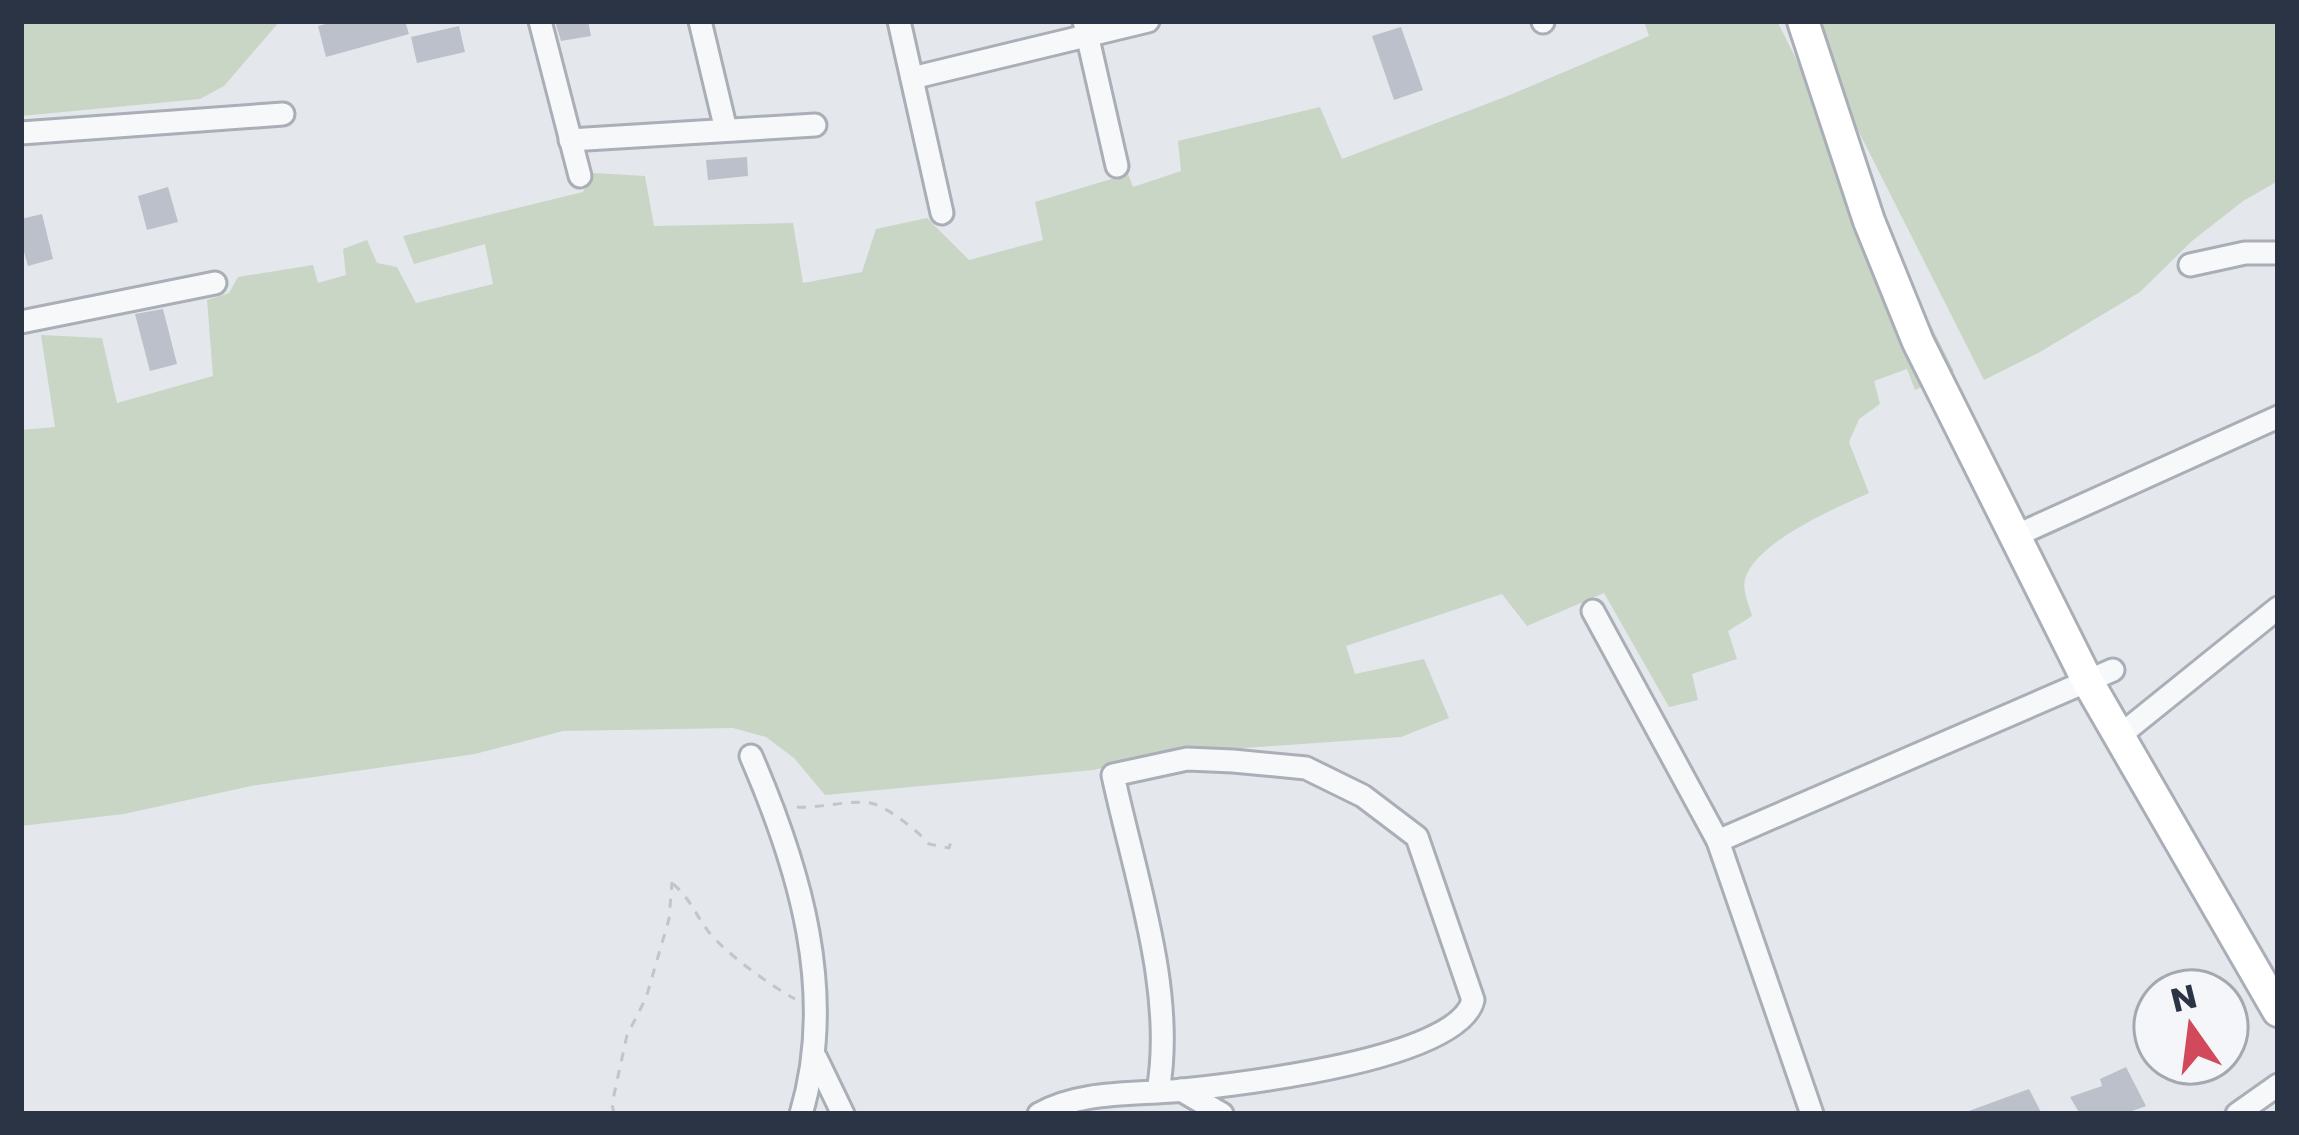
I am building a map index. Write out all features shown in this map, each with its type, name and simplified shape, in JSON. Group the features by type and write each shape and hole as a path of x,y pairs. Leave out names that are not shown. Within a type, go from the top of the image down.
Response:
{"street":[{"path":"540,21 580,176"},
{"path":"700,21 726,130"},
{"path":"898,21 942,212"},
{"path":"912,79 1086,28 1148,21"},
{"path":"1803,21 1869,221 1918,342 2014,536 2100,676 2118,737 2278,1011"},
{"path":"1086,28 1117,166"},
{"path":"21,134 283,114"},
{"path":"571,140 815,125"},
{"path":"2189,266 2245,253 2278,253"},
{"path":"21,322 214,283"},
{"path":"2014,536 2278,417"},
{"path":"2118,737 2278,608"},
{"path":"1593,611 1718,841 1812,1114"},
{"path":"1718,841 2100,676"},
{"path":"751,756 794,871 817,995 816,1058 801,1114"},
{"path":"1039,1114 1067,1103 1170,1091 1337,1066 1406,1051 1466,1017 1473,1000 1417,837 1363,796 1306,768 1187,759 1113,775 1147,922 1170,1091"},
{"path":"816,1058 843,1114"},
{"path":"2237,1114 2278,1085"},
{"path":"1170,1091 1222,1114"}],"path":[{"path":"771,804 822,809 874,804 918,831 929,844 950,848 953,835"},
{"path":"614,1114 627,1035 646,998 669,919 672,883 691,899 710,933 777,989 804,1004 817,1020"}],"green space":[{"path":"21,21 280,21 224,86 200,99 21,116"},
{"path":"1644,21 1777,21 1954,371 1915,390 1907,369 1874,381 1880,404 1859,419 1849,442 1869,493 1780,539 1752,565 1744,584 1752,616 1728,631 1737,659 1692,674 1698,700 1669,707 1604,593 1527,626 1502,594 1346,646 1355,674 1424,659 1449,718 1401,737 1173,753 1093,770 825,795 794,758 766,737 733,728 563,731 475,754 251,786 124,814 21,826 21,430 55,427 41,335 102,338 117,403 213,376 207,300 229,293 238,277 313,265 318,283 346,275 343,249 367,240 377,263 397,267 416,303 493,284 485,244 414,264 403,236 583,192 594,173 645,176 654,226 793,223 803,283 862,272 876,229 927,218 969,260 1043,240 1035,202 1128,174 1133,187 1181,171 1178,141 1320,107 1342,159 1649,36"},
{"path":"1803,21 2278,21 2278,181 2243,201 2192,241 2140,292 1984,380"}],"building":[{"path":"337,21 405,21 409,34 326,57 318,26"},
{"path":"555,21 588,21 591,36 561,41"},
{"path":"459,26 465,52 417,63 411,37"},
{"path":"1401,27 1423,90 1394,100 1372,36"},
{"path":"747,157 748,176 708,180 706,160"},
{"path":"168,187 178,222 147,230 138,196"},
{"path":"42,214 53,259 28,266 21,219"},
{"path":"163,309 177,364 150,371 135,314"},
{"path":"2126,1067 2131,1087 2136,1087 2146,1106 2124,1114 2080,1114 2070,1097 2102,1086 2100,1079"},
{"path":"2029,1089 2042,1114 1966,1114 1966,1112"}]}
